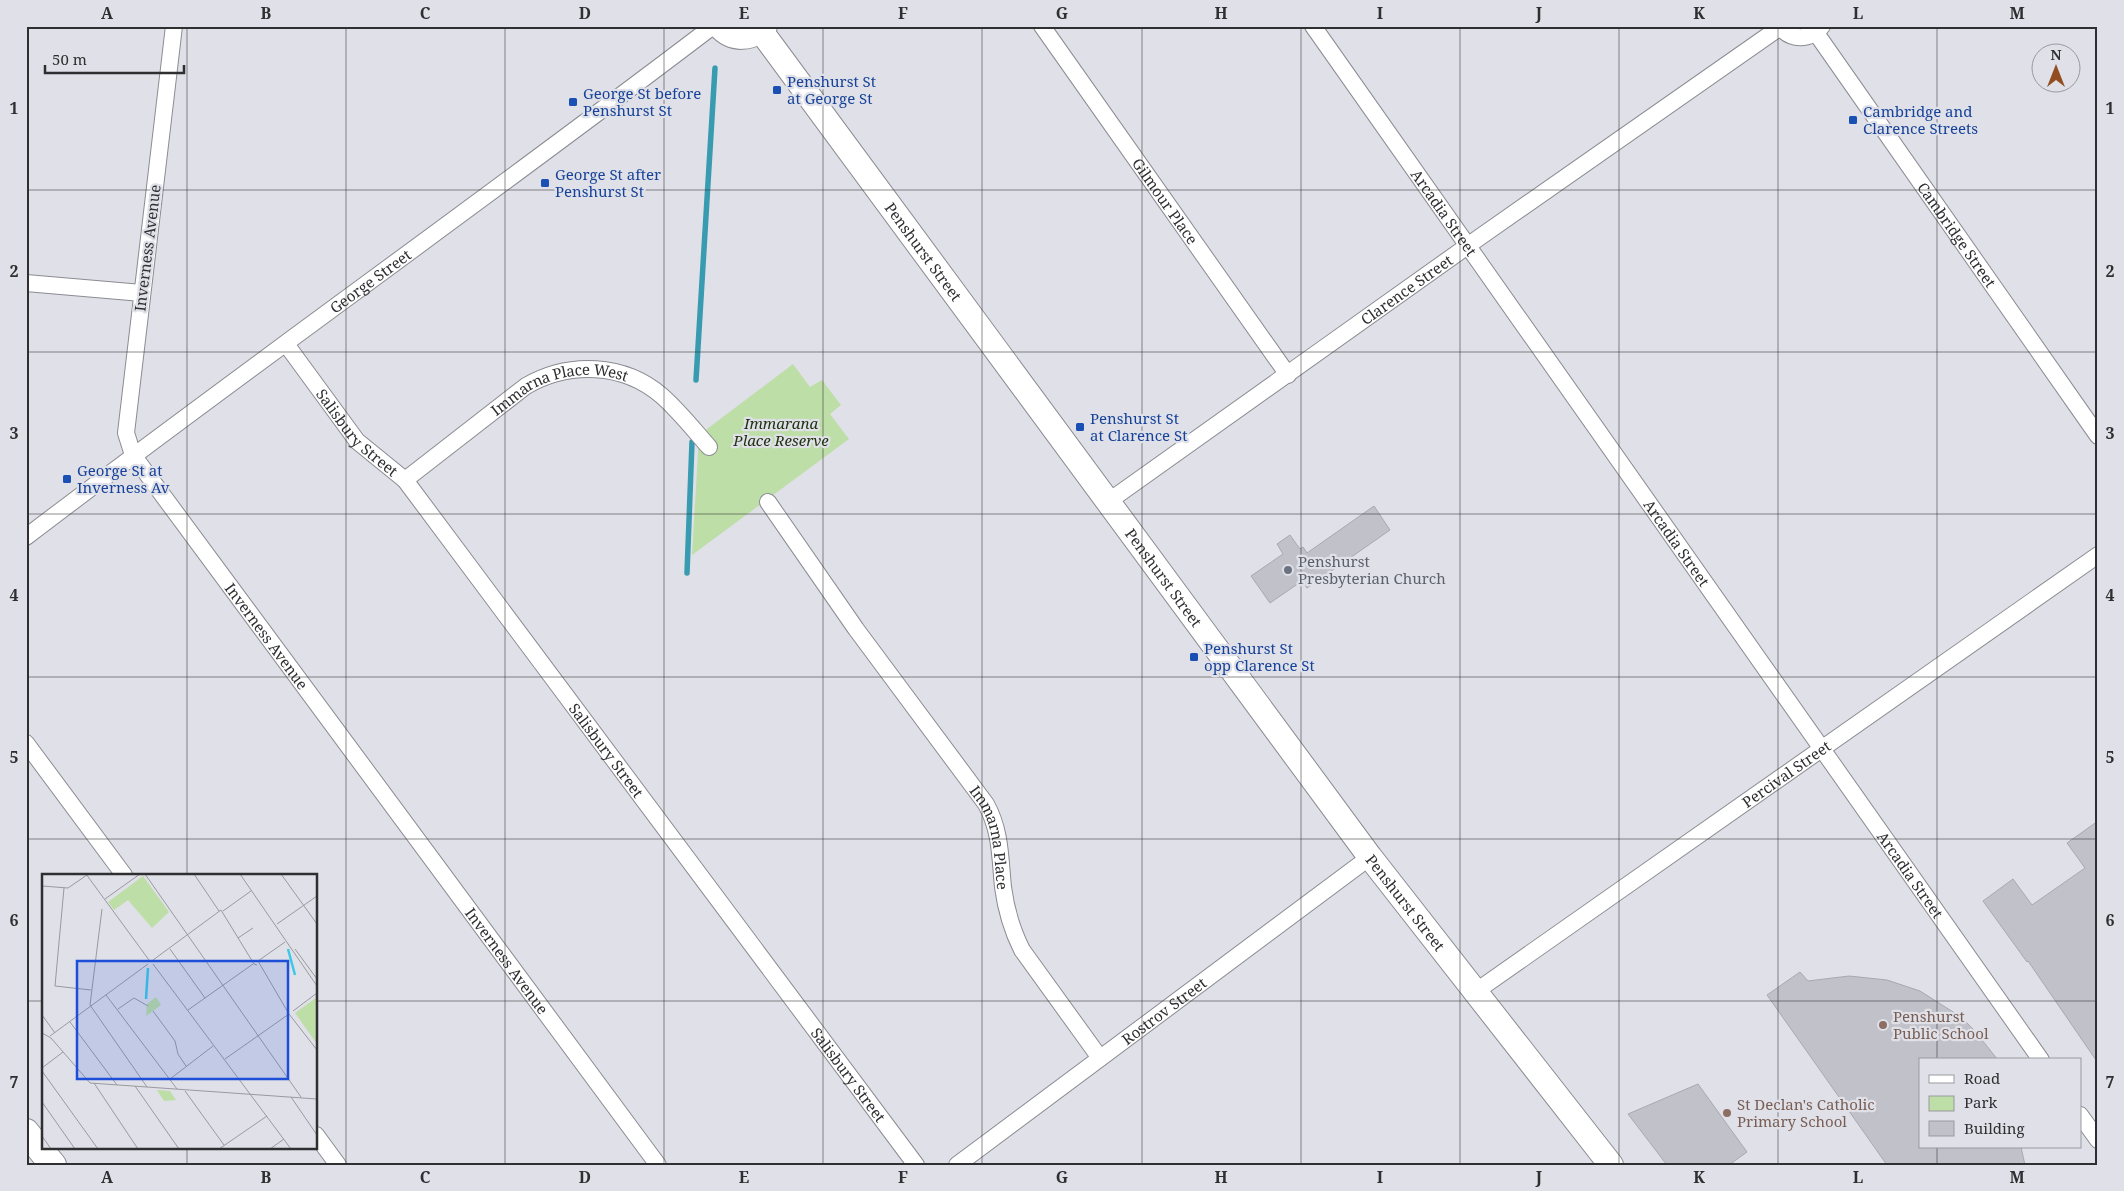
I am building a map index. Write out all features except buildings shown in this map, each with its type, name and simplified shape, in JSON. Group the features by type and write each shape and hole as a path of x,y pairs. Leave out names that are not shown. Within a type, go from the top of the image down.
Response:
{"main road":[{"path":"719,26 732,36 742,37 752,36 763,29"},
{"name":"Penshurst Street","path":"763,29 1370,857 1611,1165"},
{"path":"26,1132 53,1165"}],"street":[{"name":"Inverness Avenue","path":"174,26 126,433 133,455 658,1165"},
{"name":"George Street","path":"26,537 133,455 286,344 713,26"},
{"name":"Gilmour Place","path":"1042,26 1288,375"},
{"name":"Arcadia Street","path":"1313,26 2040,1058"},
{"path":"1779,27 1792,37 1800,38 1819,30"},
{"name":"Clarence Street","path":"1109,502 1779,27"},
{"name":"Cambridge Street","path":"1819,30 2098,436"},
{"path":"26,284 142,293"},
{"name":"Salisbury Street","path":"286,344 357,441 406,480 916,1165"},
{"name":"Immarna Place West","path":"406,480 526,386 548,374 572,368 606,370 642,383 662,396 709,447"},
{"name":"Immarna Place","path":"768,502 976,789 988,809 998,835 1006,905 1015,936 1022,950 1100,1058"},
{"name":"Percival Street","path":"1475,992 2098,554"},
{"path":"26,743 123,874"},
{"name":"Rostrov Street","path":"958,1165 1370,857"},
{"path":"2082,1119 2098,1140"},
{"path":"318,1139 338,1165"}],"green space":[{"name":"Immarana Place Reserve","path":"793,364 810,387 822,380 841,405 830,414 849,439 692,555 699,435"}],"waterway":[{"path":"696,380 715,68"},
{"path":"687,573 692,442"}],"place":[{"name":"Penshurst St at George St","path":"777,90"},
{"name":"George St before Penshurst St","path":"573,102"},
{"name":"Cambridge and Clarence Streets","path":"1853,120"},
{"name":"George St after Penshurst St","path":"545,183"},
{"name":"Penshurst St at Clarence St","path":"1080,427"},
{"name":"George St at Inverness Av","path":"67,479"},
{"name":"Penshurst Presbyterian Church","path":"1288,570"},
{"name":"Penshurst St opp Clarence St","path":"1194,657"},
{"name":"Penshurst Public School","path":"1883,1025"},
{"name":"St Declan's Catholic Primary School","path":"1727,1113"}]}
